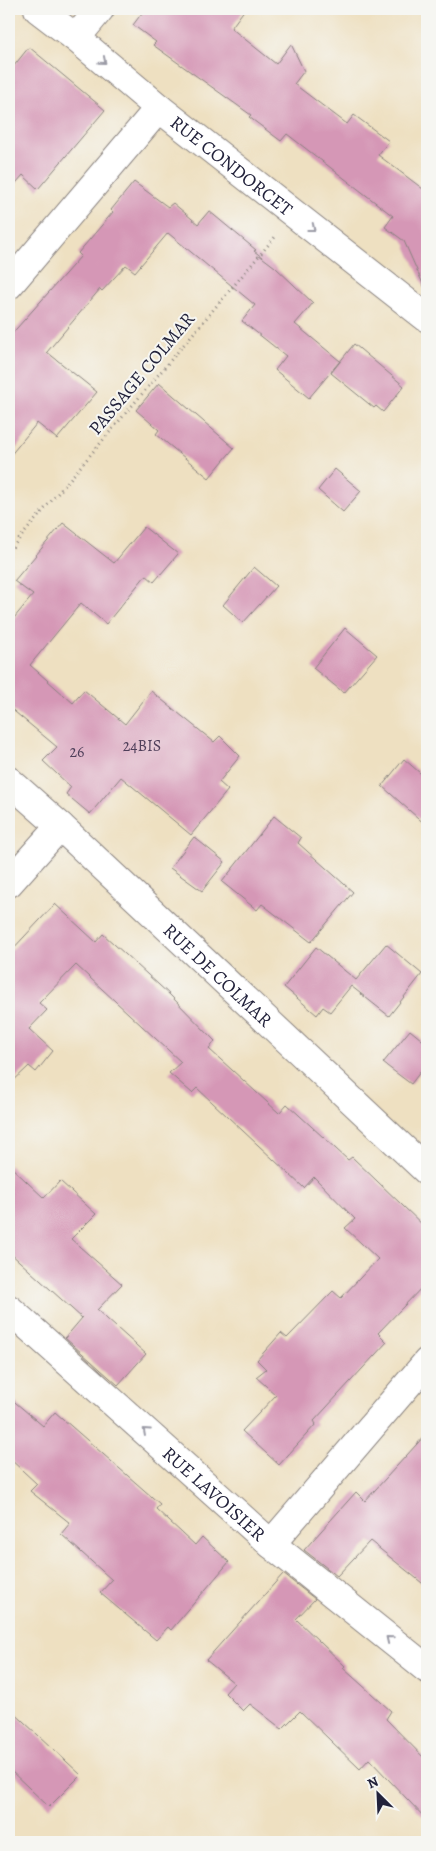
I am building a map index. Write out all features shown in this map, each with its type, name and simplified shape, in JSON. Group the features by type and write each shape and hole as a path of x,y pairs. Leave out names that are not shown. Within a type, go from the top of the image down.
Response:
{"street":[{"name":"RUE CONDORCET","path":"38,9 76,38 159,108 427,318"},
{"path":"76,38 100,9"},
{"path":"9,285 159,108"},
{"name":"RUE DE COLMAR","path":"9,781 60,826 427,1171"},
{"path":"9,883 60,826"},
{"name":"RUE LAVOISIER","path":"9,1309 272,1544 427,1670"},
{"path":"272,1544 427,1362"}],"path":[{"name":"PASSAGE COLMAR","path":"9,550 295,214"}],"building":[{"path":"145,9 245,9 231,28 276,64 291,44 304,71 294,84 347,124 354,115 389,141 378,155 427,192 427,293 404,241 385,227 393,216 287,134 281,141 249,117 251,115 153,45 156,42 133,25"},
{"path":"29,47 105,110 38,189 23,175 9,191 9,72"},
{"path":"134,182 168,207 173,203 198,224 209,211 256,250 254,251 275,267 313,303 295,324 340,361 309,398 275,370 286,356 242,321 255,305 168,233 135,272 126,265 102,291 100,289 47,352 97,392 57,439 37,423 9,457 9,337 81,256 78,253 113,212 111,210"},
{"path":"354,344 404,386 383,412 376,406 374,408 331,373"},
{"path":"159,383 234,448 209,478 156,434 159,430 136,410"},
{"path":"335,469 361,491 343,512 318,490"},
{"path":"63,523 114,563 144,527 178,554 154,582 146,575 106,624 81,603 30,665 73,703 84,690 125,724 151,691 214,742 220,736 240,756 219,782 228,790 191,835 121,777 90,814 66,794 71,787 43,761 57,747 9,707 9,624 33,595 14,581"},
{"path":"254,567 276,586 243,623 223,605"},
{"path":"345,628 377,655 344,693 313,668"},
{"path":"404,759 427,779 427,826 382,786"},
{"path":"274,816 301,838 298,843 353,892 311,942 262,904 257,910 222,882"},
{"path":"194,837 225,862 202,891 170,868"},
{"path":"55,904 96,942 103,934 170,995 215,1041 209,1049 279,1113 287,1104 348,1160 352,1157 427,1229 427,1282 378,1333 387,1342 314,1421 316,1424 279,1465 242,1431 276,1395 256,1377 266,1369 257,1360 281,1333 287,1338 333,1291 341,1298 378,1259 345,1228 355,1219 314,1177 304,1188 197,1088 192,1093 169,1073 181,1062 76,965 39,1003 47,1010 29,1029 53,1051 36,1072 29,1066 9,1085 9,953"},
{"path":"386,944 422,974 389,1016 351,986 330,1012 323,1007 317,1015 284,987 316,947 356,980"},
{"path":"410,1030 427,1044 427,1063 411,1084 383,1063"},
{"path":"9,1165 44,1198 60,1181 96,1214 71,1239 122,1284 97,1310 146,1354 118,1385 65,1338 82,1318 9,1252"},
{"path":"9,1397 43,1426 55,1412 160,1504 156,1509 195,1545 202,1537 229,1562 171,1630 168,1627 156,1640 100,1593 112,1580 61,1534 70,1523 30,1491 37,1484 9,1458"},
{"path":"427,1433 427,1587 370,1541 337,1576 304,1550 356,1492 365,1501"},
{"path":"283,1574 315,1599 296,1619 345,1666 343,1668 391,1711 386,1719 427,1761 427,1820 369,1759 360,1769 300,1711 282,1729 250,1704 243,1711 225,1693 234,1683 206,1660"},
{"path":"9,1708 81,1775 49,1807 9,1769"}]}
